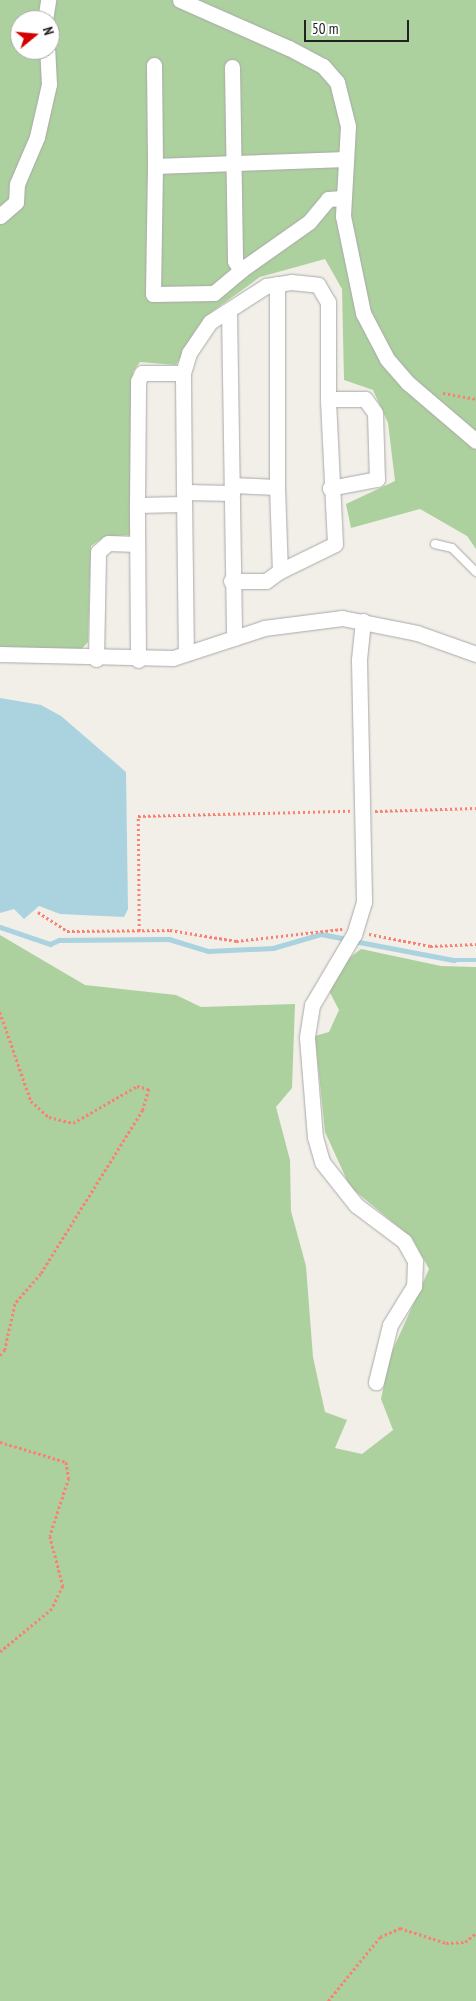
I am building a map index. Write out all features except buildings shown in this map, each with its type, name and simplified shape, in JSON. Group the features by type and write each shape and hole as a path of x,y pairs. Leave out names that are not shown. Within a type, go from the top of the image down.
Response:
{"street":[{"path":"180,0 323,66 337,82 346,103 343,198 347,242 366,321 387,358 425,397 476,441"},
{"path":"0,216 16,202 17,184 38,137 49,84 48,60"},
{"path":"154,65 153,294 214,292 240,270 309,222 328,199 343,198"},
{"path":"232,67 232,163 236,261 240,270"},
{"path":"155,166 345,159"},
{"path":"276,284 276,487 280,572"},
{"path":"186,653 183,372 189,353 210,322 266,286 276,284 318,285 328,302 330,488 335,544 266,581 231,581"},
{"path":"229,310 232,489 231,581 234,638"},
{"path":"138,660 138,381 142,373 183,372"},
{"path":"328,399 365,399 375,413 377,479 330,488"},
{"path":"137,505 232,489 276,487"},
{"path":"96,659 98,552 108,543 137,544"},
{"path":"0,654 138,660 173,658 298,620 363,621 416,633 476,654"},
{"path":"363,621 359,660 364,902 352,936 312,1005 306,1038 309,1076 322,1162 356,1205 404,1241 415,1261 414,1286 390,1325 376,1382"}],"lane":[{"path":"435,544 452,548 476,572"}],"path":[{"path":"425,397 440,393 476,399"},
{"path":"139,931 138,816 476,808"},
{"path":"38,912 67,931 170,930 257,942 319,930 430,946 476,944"},
{"path":"0,1012 31,1101 49,1117 74,1123 137,1086 149,1089 143,1110 41,1274 15,1304 5,1350 0,1356"},
{"path":"0,1442 66,1462 69,1478 50,1536 63,1586 52,1609 0,1652"},
{"path":"328,2001 380,1937 400,1928 446,1943 465,1942 476,1933"}],"green space":[{"path":"0,0 476,0 476,549 467,536 420,509 351,528 346,504 395,481 388,423 373,390 344,380 342,289 325,259 260,277 206,316 176,365 140,362 133,372 130,535 104,537 91,546 88,642 76,655 0,648"},
{"path":"0,935 85,985 176,995 201,1007 295,1004 292,1088 276,1107 290,1160 291,1211 306,1266 313,1357 325,1412 347,1420 335,1448 362,1454 393,1430 381,1399 390,1356 429,1269 412,1238 350,1187 325,1132 315,1036 329,1032 339,1010 328,989 345,961 361,949 441,966 476,967 476,2001 0,2001"}],"water":[{"path":"0,698 41,705 61,716 126,772 128,909 124,917 60,914 39,906 24,919 14,909 0,913"}],"waterway":[{"path":"0,927 50,944 59,940 169,939 208,951 273,948 321,934 347,939"},
{"path":"354,941 454,960 476,960"}]}
